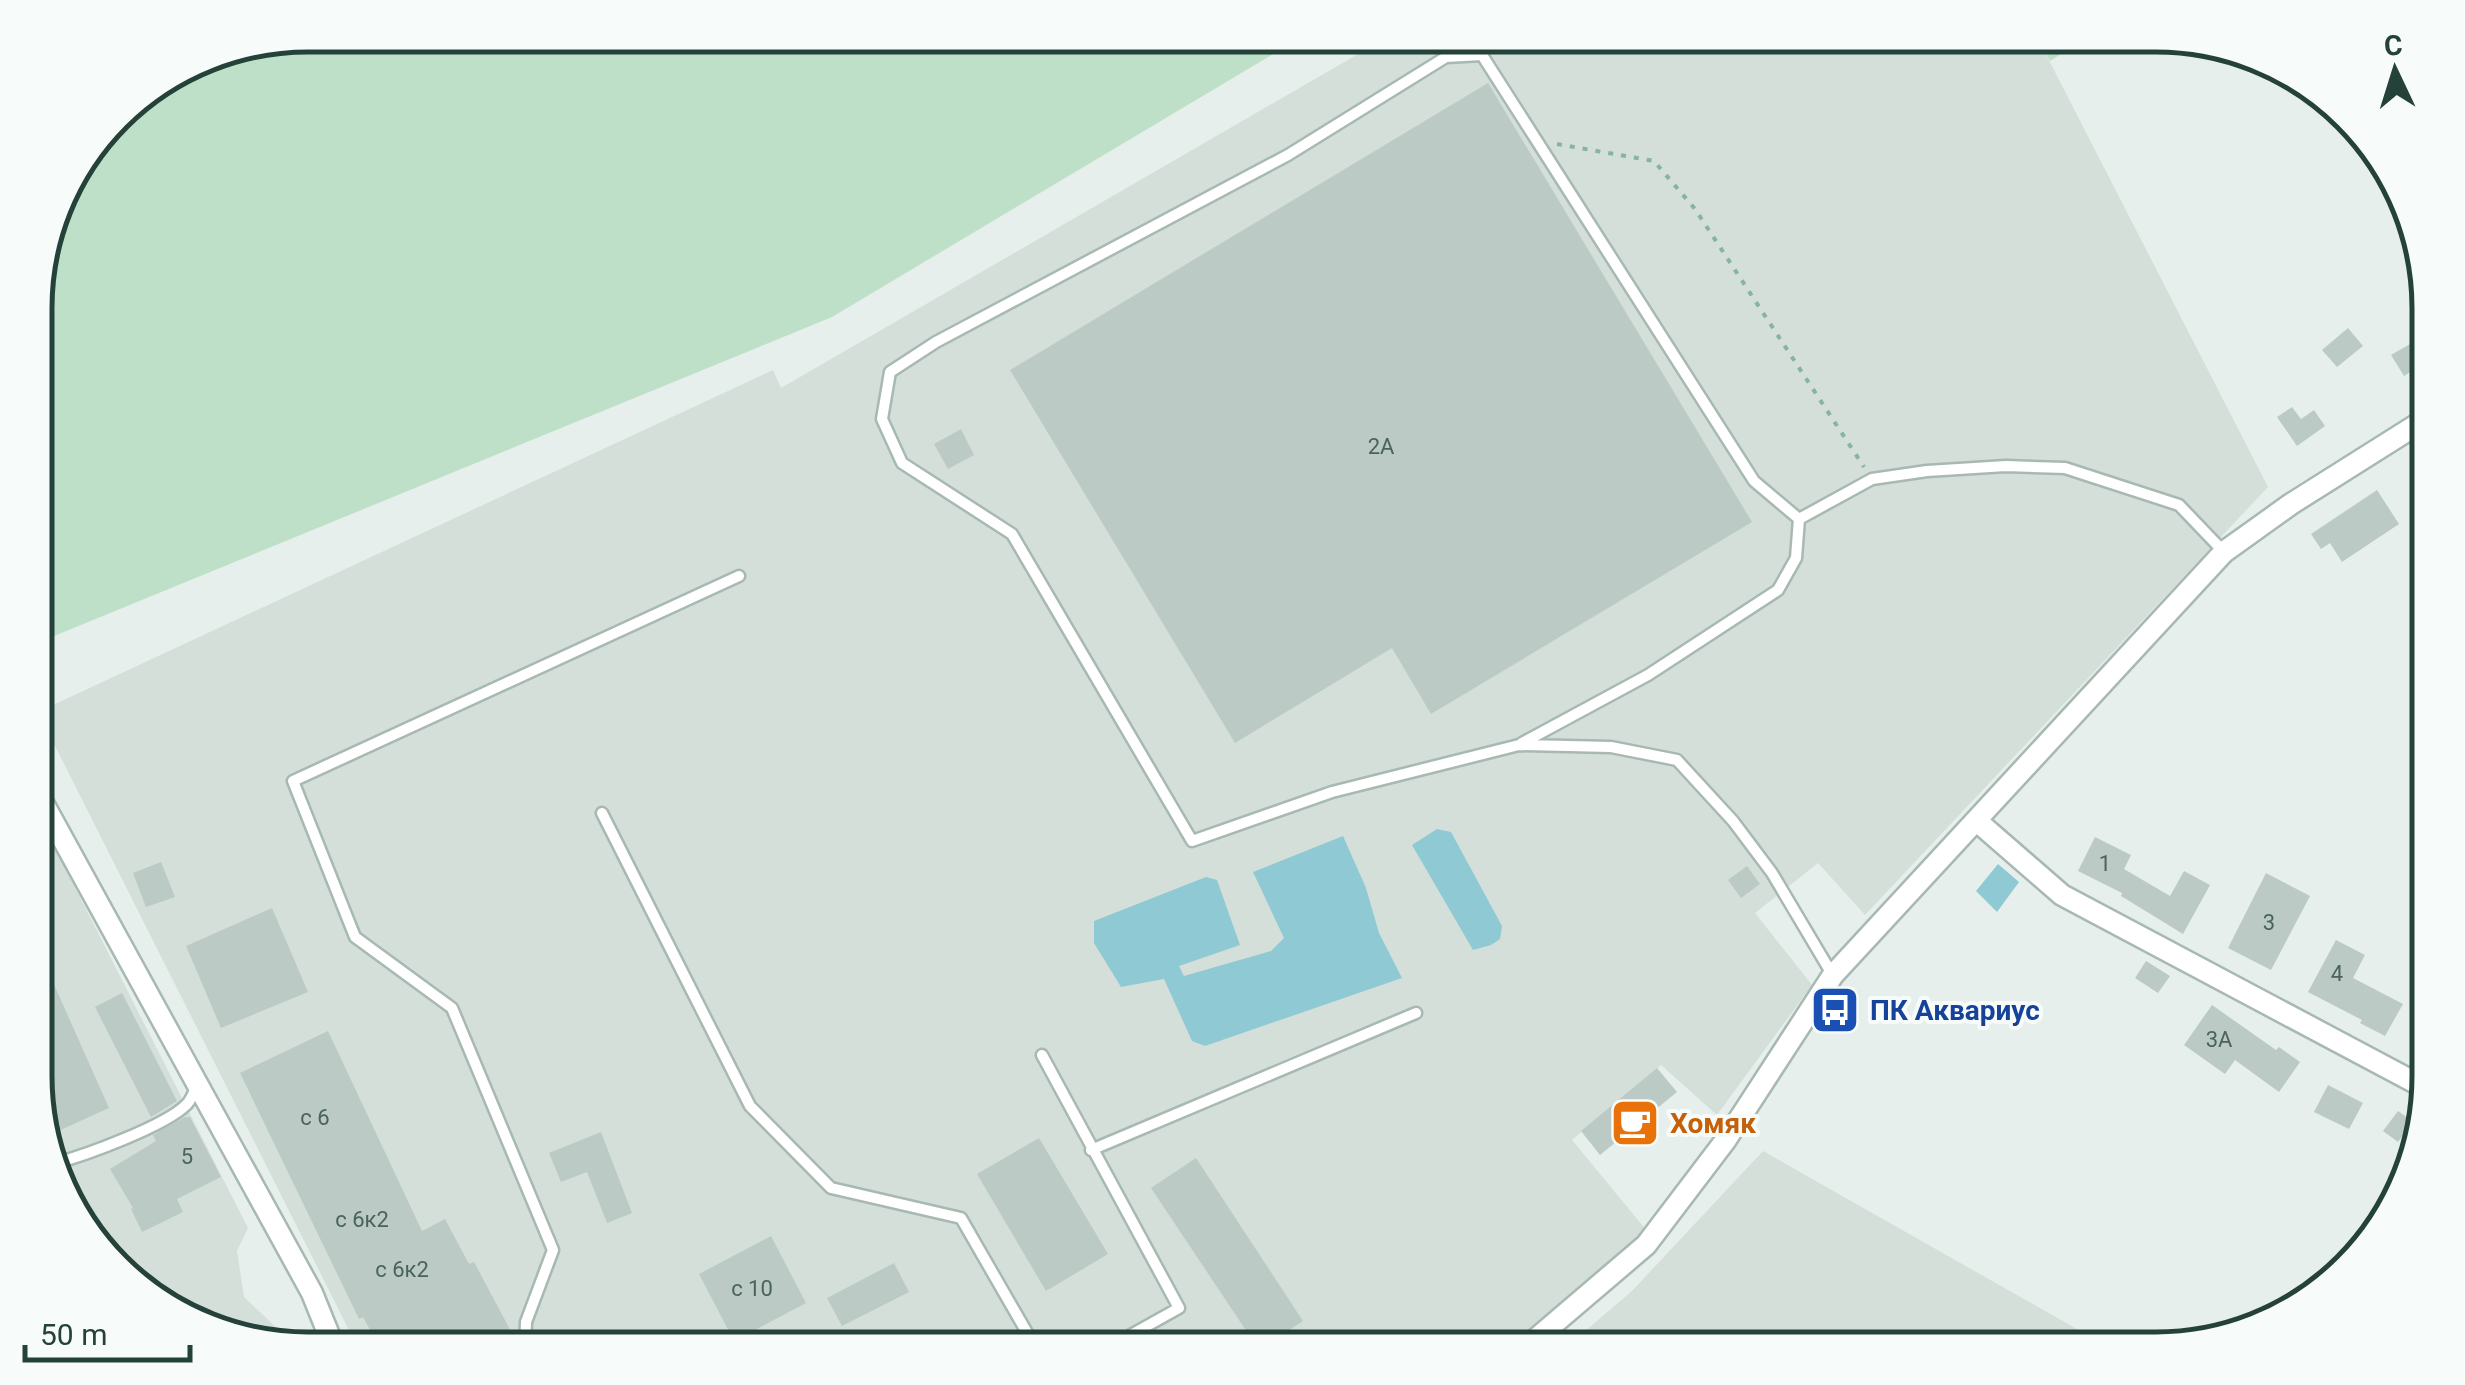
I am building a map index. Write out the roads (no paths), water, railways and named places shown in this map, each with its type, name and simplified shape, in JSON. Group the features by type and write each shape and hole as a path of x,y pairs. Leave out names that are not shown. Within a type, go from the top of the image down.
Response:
{"street":[{"path":"1544,1332 1646,1245 1724,1141 1833,975 2224,552 2291,504 2412,428"},
{"path":"52,819 312,1293 328,1332"},
{"path":"1978,822 2062,895 2412,1080"}],"lane":[{"path":"1482,55 1754,482 1799,519 1796,558 1778,590 1648,675 1519,745 1332,792 1192,841 1012,534 902,462 882,419 890,372 936,342 1288,155 1446,58 1482,55"},
{"path":"1799,519 1872,480 1926,471 2006,466 2065,468 2178,506 2224,552"},
{"path":"526,1332 554,1250 452,1008 355,937 292,781 738,576"},
{"path":"1519,745 1611,746 1678,760 1733,820 1772,873 1833,975"},
{"path":"602,813 750,1106 831,1188 961,1218 1026,1332"},
{"path":"52,839 61,835"},
{"path":"1091,1150 1416,1014"},
{"path":"1042,1056 1179,1308 1136,1332"},
{"path":"67,1159 86,1155 186,1106 198,1084"}],"water":[{"path":"1437,829 1451,832 1502,926 1500,939 1491,945 1473,950 1412,845"},
{"path":"1343,836 1366,888 1379,933 1402,978 1205,1046 1192,1041 1164,979 1121,987 1094,943 1094,921 1206,877 1217,880 1240,945 1179,966 1184,976 1271,951 1284,938 1253,872"},
{"path":"1998,864 2019,882 1997,912 1976,891"}],"place":[{"name":"ПК Аквариус","path":"1835,1010"},
{"name":"Хомяк","path":"1635,1123"}]}
